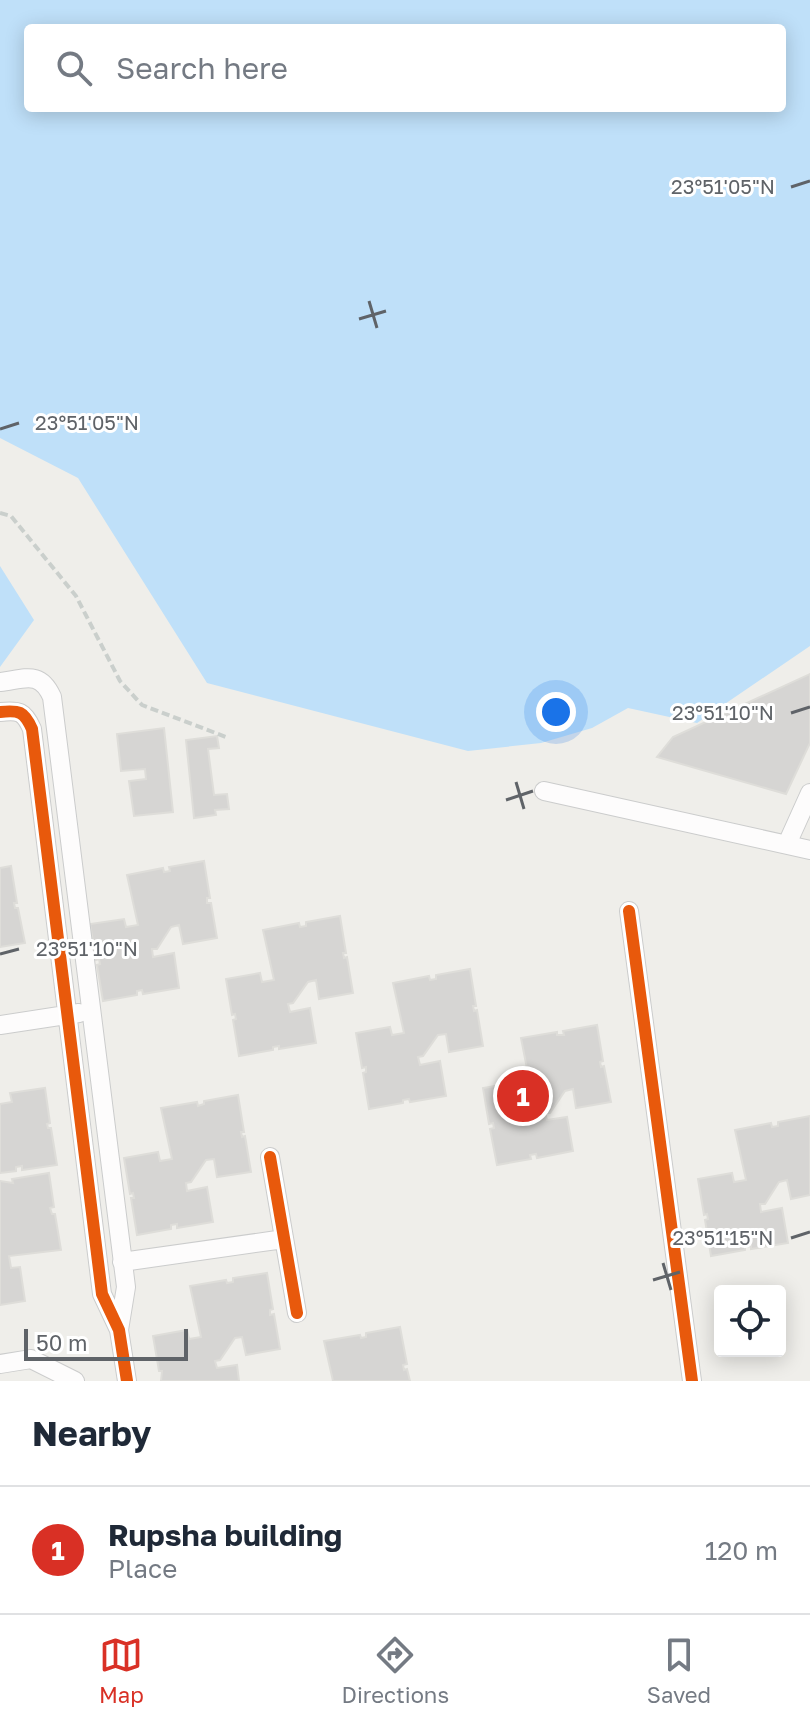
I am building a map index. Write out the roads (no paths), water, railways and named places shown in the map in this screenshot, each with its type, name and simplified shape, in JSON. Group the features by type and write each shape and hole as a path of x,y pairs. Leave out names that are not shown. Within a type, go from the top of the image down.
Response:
{"street":[{"path":"0,682 38,678 46,683 52,697 126,1287 119,1330"},
{"path":"0,712 17,710 25,714 32,729 102,1294 119,1330 127,1381"},
{"path":"544,791 810,850"},
{"path":"787,844 810,793"},
{"path":"629,911 692,1381"},
{"path":"0,1025 90,1012"},
{"path":"270,1157 297,1313"},
{"path":"122,1262 284,1239"},
{"path":"0,1364 31,1359 66,1379"}],"water":[{"path":"0,0 810,0 810,646 697,723 628,708 592,728 541,743 468,751 207,683 78,478 0,438"},
{"path":"0,566 34,620 0,667"}],"place":[{"name":"Rupsha building","path":"523,1096"}]}
